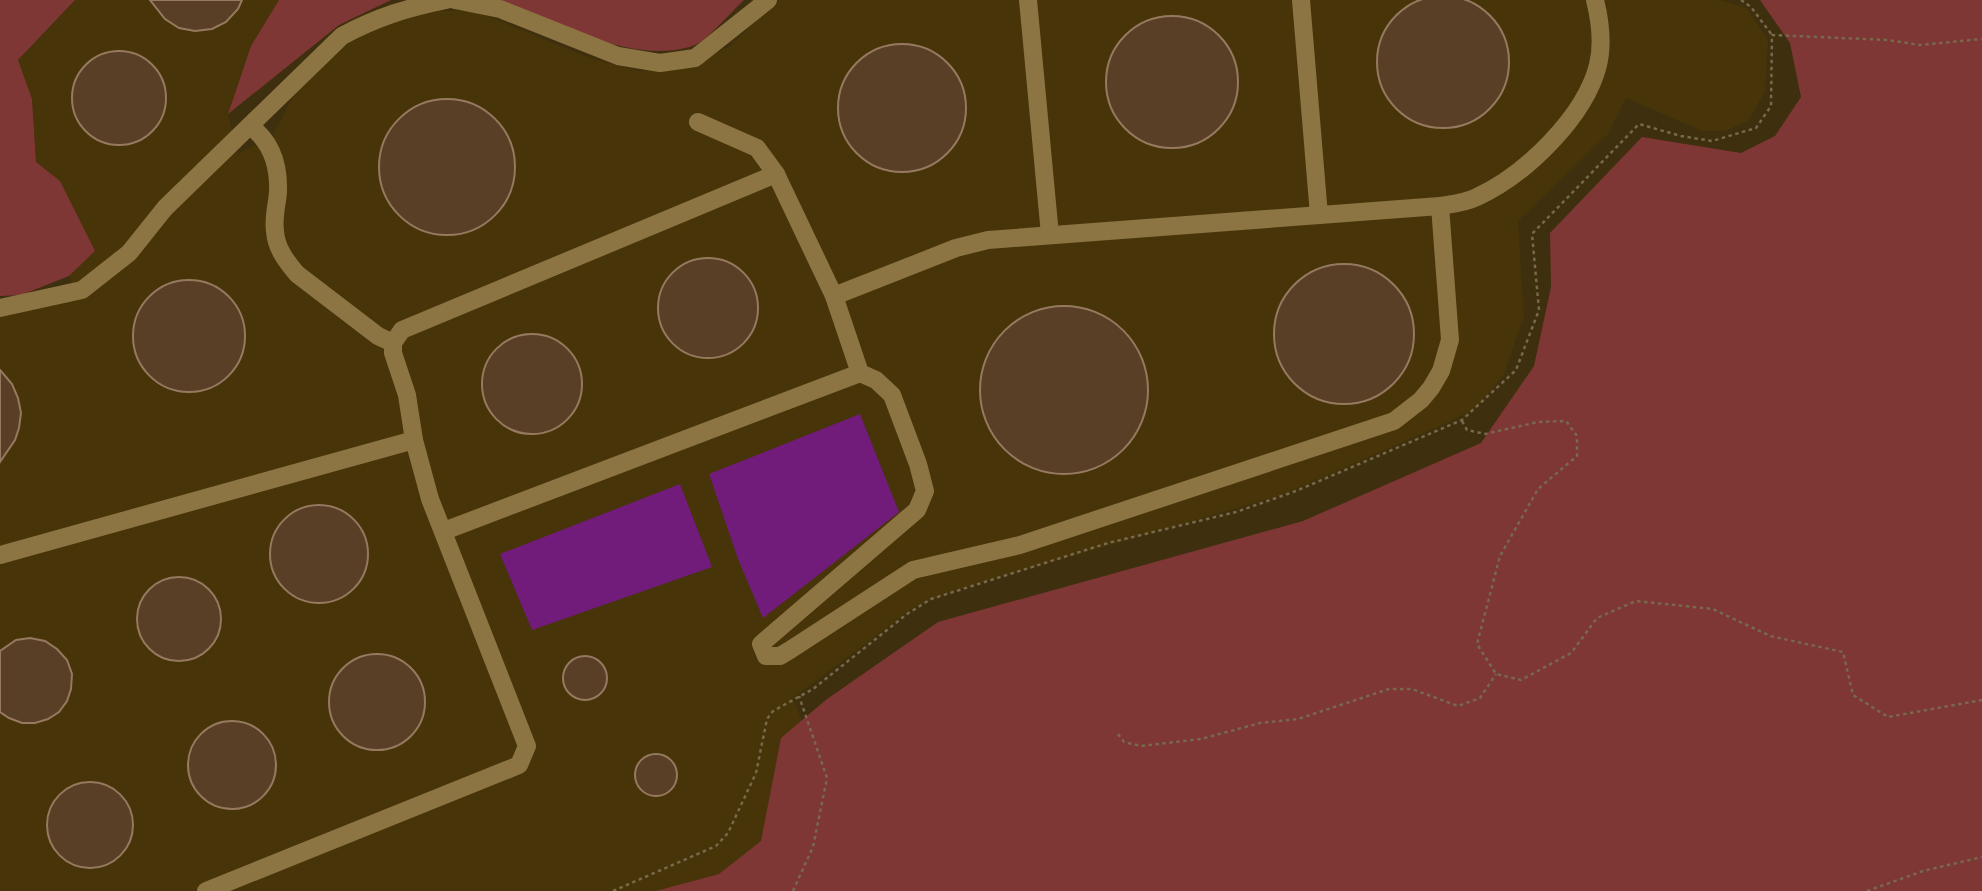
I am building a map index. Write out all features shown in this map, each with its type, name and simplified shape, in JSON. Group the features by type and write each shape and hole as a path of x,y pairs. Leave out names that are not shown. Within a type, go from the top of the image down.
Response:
{"lane":[{"path":"0,308 82,290 129,253 165,208 342,36 374,19 446,0"},
{"path":"455,0 500,9 618,56 660,63 695,58 768,0"},
{"path":"1028,0 1050,235"},
{"path":"1301,0 1319,215"},
{"path":"834,296 972,243 1461,203 1492,189 1535,157 1572,120 1582,104 1598,65 1599,24 1595,0"},
{"path":"698,122 757,148 776,174 834,296 860,373"},
{"path":"250,126 261,134 273,152 278,192 275,232 279,248 287,262 297,274 378,336 393,342"},
{"path":"206,891 519,765 527,746 430,499 414,440 407,395 393,353 393,342 402,330 776,174"},
{"path":"444,531 860,373 876,380 892,395 918,464 925,491 917,510 761,644 766,656 780,656 913,570 1020,545 1394,421 1421,400 1431,388 1441,371 1450,340 1440,206"},
{"path":"0,555 414,440"}],"path":[{"path":"613,891 722,841 756,773 767,719 779,706 835,673 931,599 1108,543 1214,518 1296,491 1462,420 1516,370 1539,310 1532,234 1639,124 1681,136 1712,141 1756,128 1771,106 1772,35 1751,7 1741,0"},
{"path":"1772,35 1888,40 1920,45 1982,39"},
{"path":"1462,420 1467,430 1485,434 1538,422 1566,421 1577,436 1577,456 1538,489 1500,556 1477,644 1496,674 1521,680 1571,653 1597,618 1636,601 1713,609 1770,636 1843,652 1853,695 1888,717 1982,700"},
{"path":"1118,734 1124,742 1141,746 1201,738 1260,723 1298,719 1389,689 1412,689 1458,706 1480,698 1496,674"},
{"path":"793,891 813,847 827,778 799,696"},
{"path":"1867,891 1923,871 1982,857"}],"shaded area":[{"path":"0,0 75,0 18,60 32,99 36,162 60,181 95,251 69,276 21,295 0,296"},
{"path":"75,0 279,0 251,46 228,114 238,154 272,136 297,90 358,35 393,18 437,11 476,11 590,58 639,71 681,67 729,47 778,0 1720,0 1747,8 1768,40 1765,92 1748,121 1725,131 1702,131 1626,98 1608,134 1518,221 1524,317 1503,376 1476,408 1285,494 967,587 914,607 793,698 823,774 787,891 0,891 0,313 76,296 69,276 95,251 60,181 36,162 32,99 18,60"},
{"path":"279,0 391,0 339,25 228,114 251,46"},
{"path":"490,0 744,0 697,44 675,50 649,50 593,39"},
{"path":"1760,0 1982,0 1982,891 656,891 719,874 761,841 781,738 827,699 938,622 1303,521 1481,443 1534,366 1551,287 1550,233 1642,137 1741,153 1775,136 1801,97 1790,43"},
{"path":"860,414 899,512 763,618 738,559 709,474"},
{"path":"680,484 712,567 532,630 500,554"}],"building":[{"path":"1443,-4 1468,1 1490,15 1504,37 1509,62 1504,87 1490,109 1468,123 1443,128 1418,123 1396,109 1382,87 1377,62 1382,37 1396,15 1418,1"},
{"path":"150,0 242,0 226,22 212,29 195,31 179,28 165,19"},
{"path":"1172,16 1197,21 1219,35 1233,57 1238,82 1233,107 1219,129 1197,143 1172,148 1147,143 1125,129 1111,107 1106,82 1111,57 1125,35 1147,21"},
{"path":"902,44 927,49 947,63 961,83 966,108 961,133 947,153 927,167 902,172 877,167 857,153 843,133 838,108 843,83 857,63 877,49"},
{"path":"119,51 137,55 152,65 162,80 166,98 162,116 152,131 137,141 119,145 101,141 86,131 76,116 72,98 76,80 86,65 101,55"},
{"path":"447,99 473,104 495,119 510,141 515,167 510,193 495,215 473,230 447,235 421,230 399,215 384,193 379,167 384,141 399,119 421,104"},
{"path":"708,258 727,262 744,272 754,289 758,308 754,327 744,344 727,354 708,358 689,354 672,344 662,327 658,308 662,289 672,272 689,262"},
{"path":"1344,264 1371,269 1394,284 1409,307 1414,334 1409,361 1394,384 1371,399 1344,404 1317,399 1294,384 1279,361 1274,334 1279,307 1294,284 1317,269"},
{"path":"189,280 211,284 229,296 241,314 245,336 241,358 229,376 211,388 189,392 167,388 149,376 137,358 133,336 137,314 149,296 167,284"},
{"path":"1064,306 1096,313 1111,320 1123,331 1134,343 1141,358 1148,390 1141,422 1134,437 1123,449 1111,460 1096,467 1064,474 1032,467 1017,460 1005,449 994,437 987,422 980,390 987,358 994,343 1005,331 1017,320 1032,313"},
{"path":"532,334 551,338 567,349 578,365 582,384 578,403 567,419 551,430 532,434 513,430 497,419 486,403 482,384 486,365 497,349 513,338"},
{"path":"0,370 12,384 21,413 15,440 0,462"},
{"path":"319,505 338,508 354,519 365,535 368,554 365,573 354,589 338,600 319,603 300,600 284,589 273,573 270,554 273,535 284,519 300,508"},
{"path":"179,577 195,580 209,589 218,603 221,619 218,635 209,649 195,658 179,661 163,658 149,649 140,635 137,619 140,603 149,589 163,580"},
{"path":"30,638 45,641 67,660 72,674 71,689 59,712 35,723 22,723 0,712 0,651 16,640"},
{"path":"377,654 395,657 411,668 422,684 425,702 422,720 411,736 395,747 377,750 359,747 343,736 332,720 329,702 332,684 343,668 359,657"},
{"path":"585,656 601,662 607,678 601,694 585,700 569,694 563,678 569,662"},
{"path":"232,721 249,724 263,734 273,748 276,765 273,782 263,796 249,806 232,809 215,806 201,796 191,782 188,765 191,748 201,734 215,724"},
{"path":"656,754 671,760 677,775 671,790 656,796 641,790 635,775 641,760"},
{"path":"90,782 114,789 126,801 133,825 126,849 114,861 90,868 66,861 54,849 47,825 54,801 66,789"}]}
